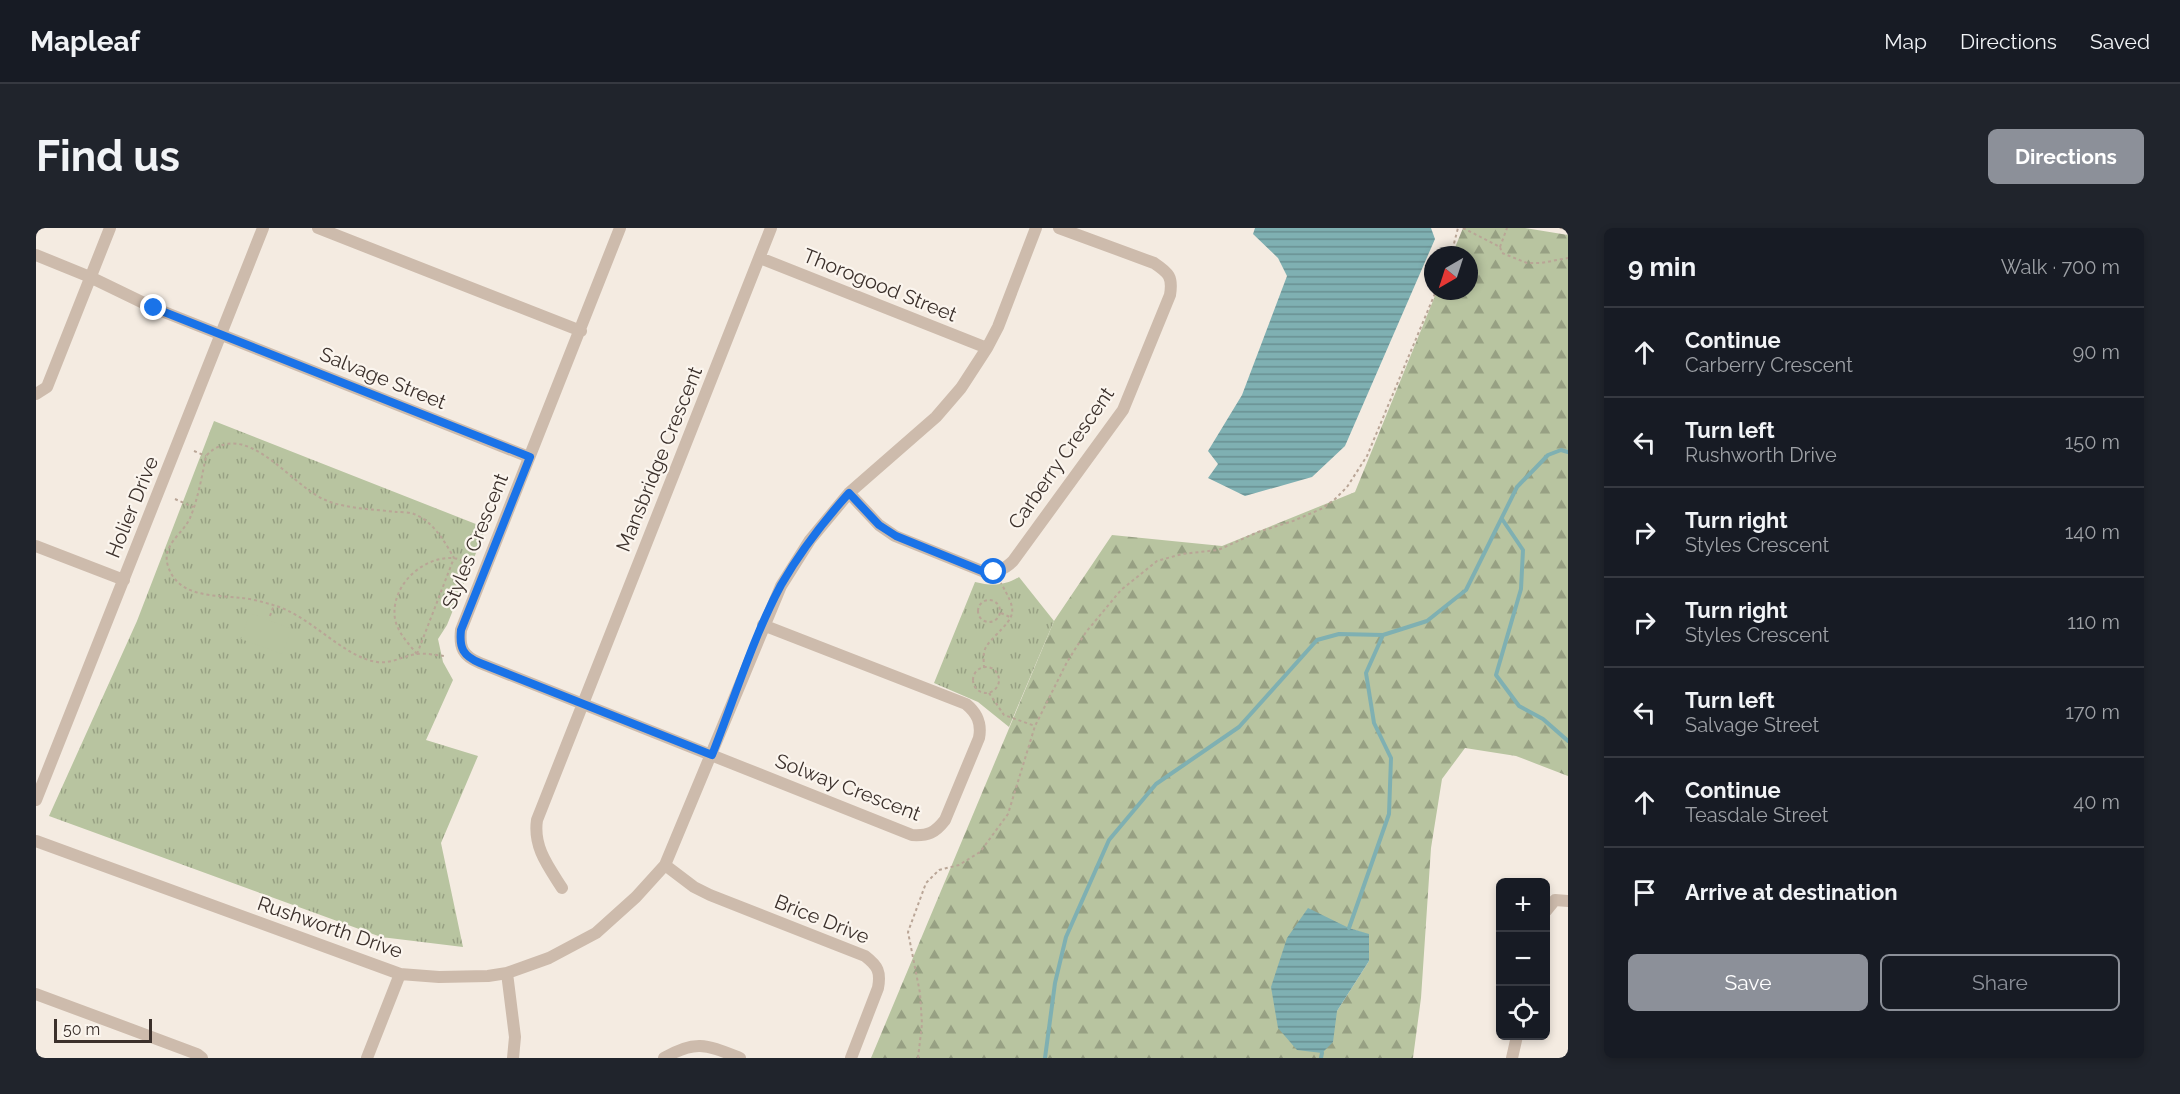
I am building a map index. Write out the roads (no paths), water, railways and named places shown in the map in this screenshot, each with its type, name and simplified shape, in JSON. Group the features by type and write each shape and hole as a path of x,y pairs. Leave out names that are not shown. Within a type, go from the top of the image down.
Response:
{"street":[{"path":"36,394 47,387 110,228"},
{"name":"Holier Drive","path":"36,800 263,228"},
{"path":"318,228 581,331"},
{"name":"Styles Crescent","path":"620,228 461,630 459,641 462,651 468,658 712,755"},
{"name":"Mansbridge Crescent","path":"562,888 541,855 535,834 537,820 771,228"},
{"name":"Rushworth Drive","path":"36,841 400,974 439,977 507,973 549,958 596,933 636,897 665,865 712,755 763,625 781,586 799,555 849,493 936,417 961,388 998,327 1036,228"},
{"name":"Carberry Crescent","path":"849,493 879,525 906,541 982,571 994,572 1005,569 1013,561 1123,410 1170,295 1172,283 1167,271 1154,263 1059,228"},
{"name":"Salvage Street","path":"36,255 90,277 154,308 530,457"},
{"name":"Thorogood Street","path":"760,258 987,348"},
{"path":"36,546 124,580"},
{"name":"Solway Crescent","path":"712,755 912,835 926,836 937,831 945,820 980,738 979,720 966,704 763,625"},
{"name":"Brice Drive","path":"665,865 694,887 710,895 866,956 877,965 880,976 878,988 851,1058"},
{"path":"1550,906 1555,900 1568,901"},
{"path":"507,973 515,1037 513,1058"},
{"path":"367,1058 400,974"},
{"path":"36,994 197,1054 202,1058"},
{"path":"1512,1058 1516,1040"},
{"path":"664,1058 688,1046 698,1044 707,1045 740,1058"}],"water":[{"path":"1255,228 1431,228 1435,239 1432,246 1424,246 1424,264 1345,446 1312,477 1245,496 1208,478 1218,464 1208,451 1242,395 1287,276 1278,258 1253,234"},
{"path":"1308,908 1349,928 1369,934 1369,961 1337,1011 1333,1042 1322,1053 1297,1050 1278,1028 1271,987 1287,938"}],"waterway":[{"path":"1045,1058 1055,983 1066,937 1109,840 1156,784 1239,727 1317,640 1339,634 1383,635 1427,621 1466,590 1517,487 1548,455 1561,450 1568,452"},
{"path":"1502,519 1523,550 1521,589 1496,675 1519,706 1543,719 1568,741"},
{"path":"1349,928 1389,814 1391,758 1374,723 1366,673 1383,635"},
{"path":"1321,1058 1322,1053"}]}
